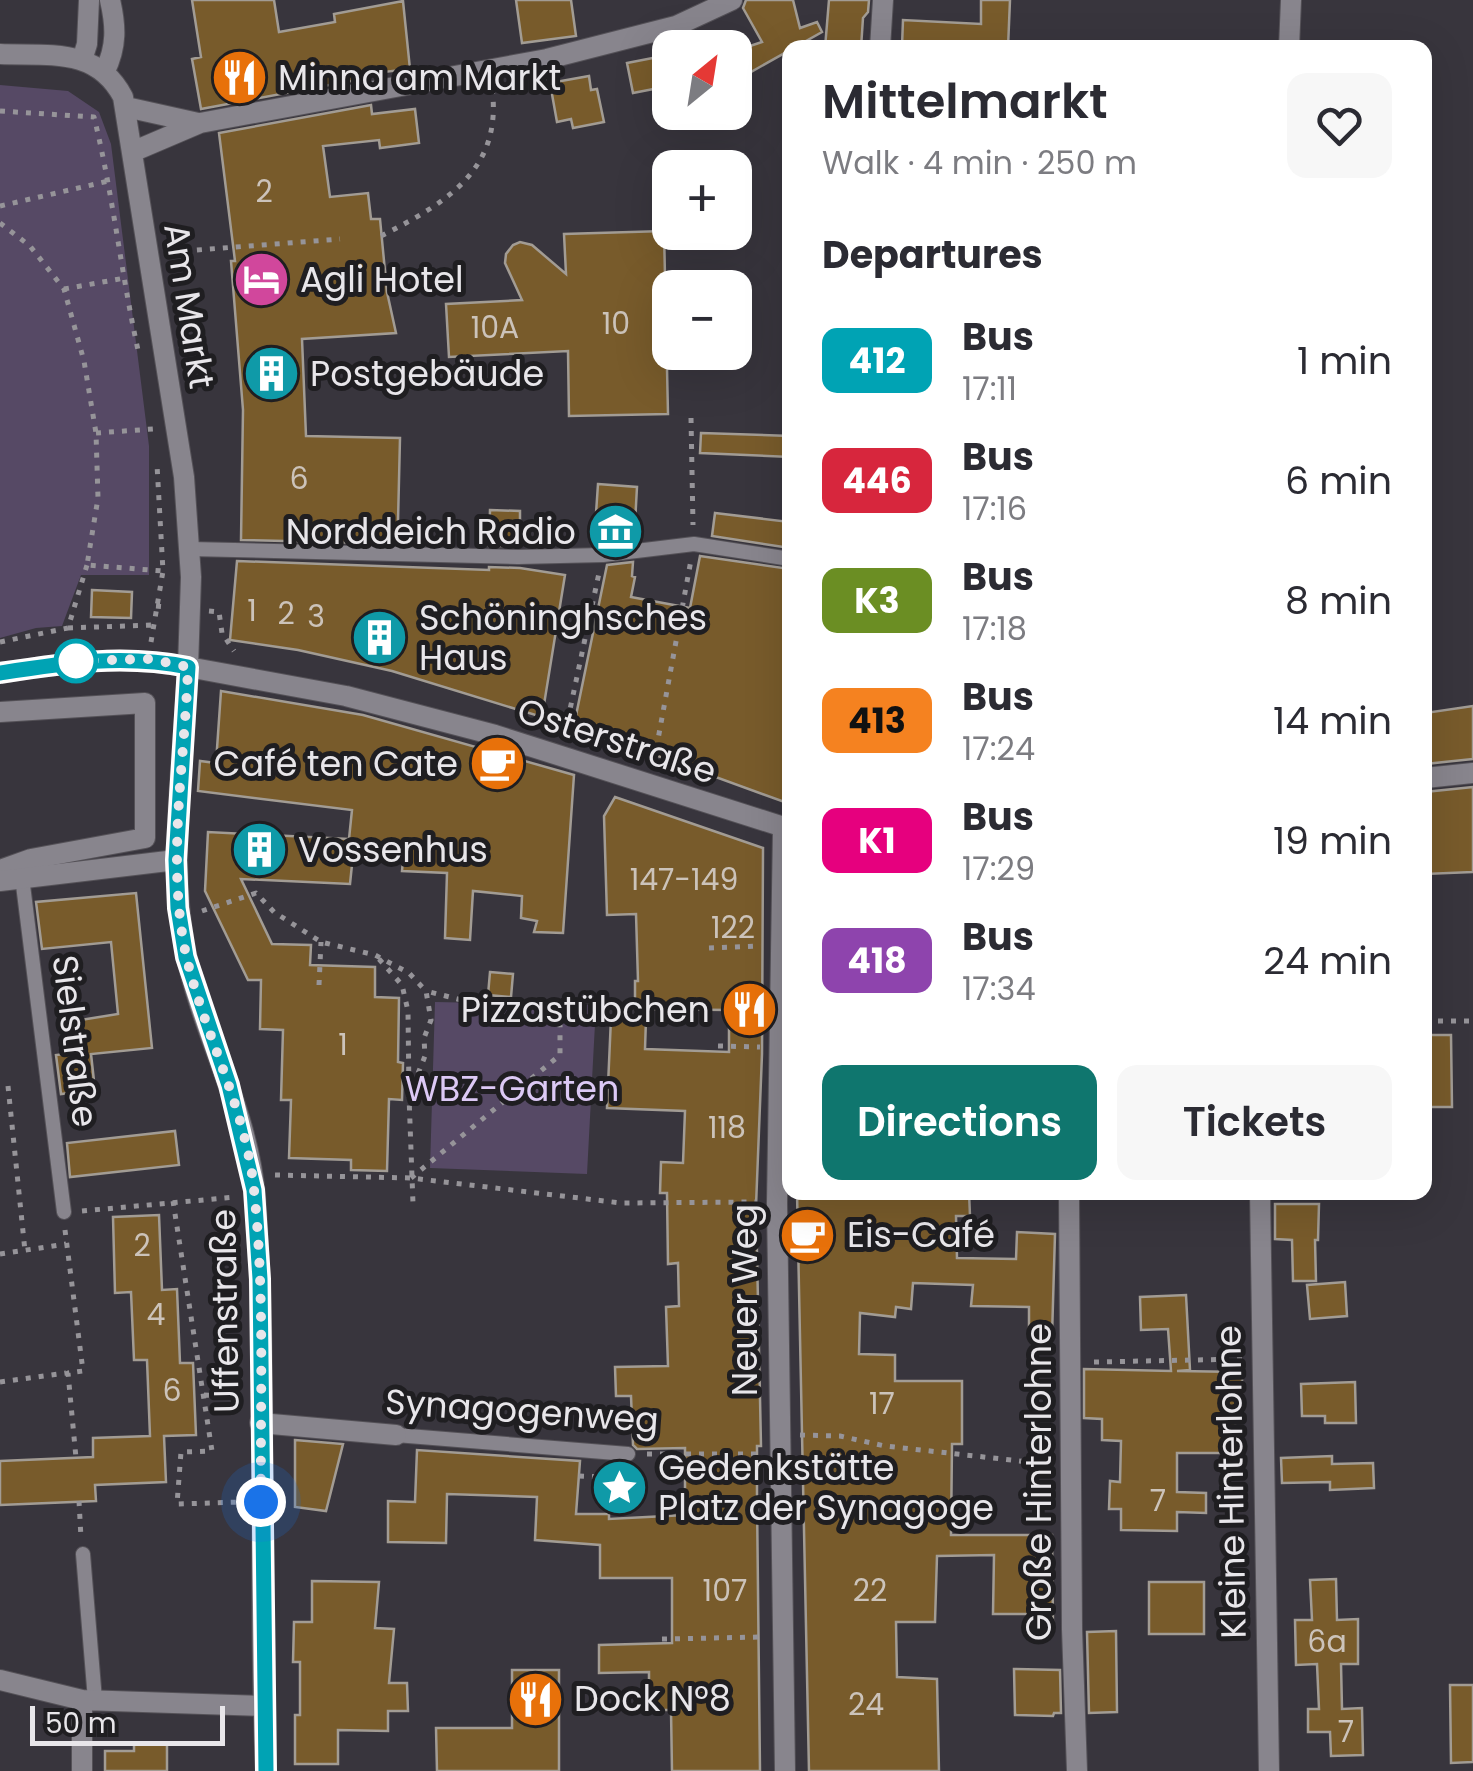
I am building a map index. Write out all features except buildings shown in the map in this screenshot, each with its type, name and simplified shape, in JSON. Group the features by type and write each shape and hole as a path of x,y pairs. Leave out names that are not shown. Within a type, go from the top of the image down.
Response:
{"street":[{"path":"85,52 89,0"},
{"path":"0,54 85,52 105,70 114,51 115,24 110,0"},
{"path":"132,152 200,123 490,71 676,26 732,0"},
{"path":"881,40 884,0"},
{"path":"1290,40 1292,0"},
{"name":"Am Markt","path":"105,70 126,107 176,428 190,550 188,667 176,860"},
{"path":"126,107 200,123"},
{"path":"0,673 75,661 150,659 188,667"},
{"name":"Osterstraße","path":"188,667 346,696 560,755 782,827"},
{"path":"0,712 146,704 146,838 31,859 0,870"},
{"path":"1432,777 1473,773"},
{"path":"0,881 176,860"},
{"name":"Uffenstraße","path":"176,860 186,957 229,1085 252,1174 260,1279 266,1771"},
{"name":"Neuer Weg","path":"782,953 776,1203 784,1771"},
{"name":"Große Hinterlohne","path":"1069,1200 1077,1771"},
{"name":"Kleine Hinterlohne","path":"1260,1200 1269,1771"},
{"name":"Synagogenweg","path":"260,1423 396,1434"},
{"path":"0,1680 89,1700 263,1706"},
{"path":"82,1771 89,1700"}],"lane":[{"path":"190,550 518,557 603,555 694,544 782,558"},
{"name":"Sielstraße","path":"22,877 64,1212"},
{"name":"Synagogenweg","path":"396,1434 628,1454"},
{"path":"82,1554 89,1700"}],"path":[{"path":"382,236 430,210 469,176 492,142 496,113 490,71"},
{"path":"0,111 94,117 110,180 122,278 138,354"},
{"path":"0,206 110,180 136,180"},
{"path":"0,223 30,246 64,289 84,361 96,433 98,498 87,565 68,628"},
{"path":"64,289 122,278 150,264 340,238"},
{"path":"650,786 694,544 691,418"},
{"path":"96,433 176,428"},
{"path":"150,659 163,571 157,465"},
{"path":"560,755 603,555"},
{"path":"87,565 163,571"},
{"path":"156,606 219,612 222,633 232,650 260,656 258,680"},
{"path":"0,641 68,628 153,624"},
{"path":"180,918 256,894 274,912 321,942 375,955 409,973 426,991 560,1025 560,1055 411,1178"},
{"path":"319,985 321,942"},
{"path":"710,948 762,946"},
{"path":"375,955 402,984 408,1011 413,1204"},
{"path":"409,1096 425,1056 424,1038 431,1020 426,991"},
{"path":"1432,1021 1473,1021"},
{"path":"718,1046 779,1047"},
{"path":"8,1086 26,1252"},
{"path":"252,1174 411,1178 621,1203 776,1203"},
{"path":"64,1212 254,1196"},
{"path":"173,1201 212,1451 180,1452 176,1504 261,1502"},
{"path":"613,1210 621,1203"},
{"path":"0,1254 66,1244 82,1371 0,1382"},
{"path":"1071,1362 1261,1359"},
{"path":"68,1373 76,1458"},
{"path":"204,1396 231,1396"},
{"name":"Synagogenweg","path":"628,1454 840,1436 885,1446 1070,1466"},
{"path":"79,1502 82,1554"},
{"path":"662,1638 781,1636"}],"green space":[{"path":"0,85 68,91 99,112 111,144 149,446 149,575 81,575 62,626 0,638"},
{"name":"WBZ-Garten","path":"435,1002 596,1005 587,1174 430,1168"}],"bus line":[{"name":"412","path":"0,673 75,661 150,659 188,667 176,860 178,908 186,957 229,1085 254,1190 260,1279 266,1771"}],"place":[{"name":"Minna am Markt","path":"239,78"},
{"name":"Agli Hotel","path":"261,280"},
{"name":"Postgebäude","path":"271,374"},
{"name":"Norddeich Radio","path":"615,532"},
{"name":"Schöninghsches Haus","path":"380,638"},
{"name":"Café ten Cate","path":"497,764"},
{"name":"Vossenhus","path":"259,850"},
{"name":"Pizzastübchen","path":"749,1010"},
{"name":"Eis-Café","path":"808,1235"},
{"name":"Gedenkstätte Platz der Synagoge","path":"619,1488"},
{"name":"Dock N°8","path":"535,1699"}],"route":[{"path":"76,661 150,659 188,667 176,860 178,908 186,957 229,1085 252,1174 260,1279 261,1502"}]}
